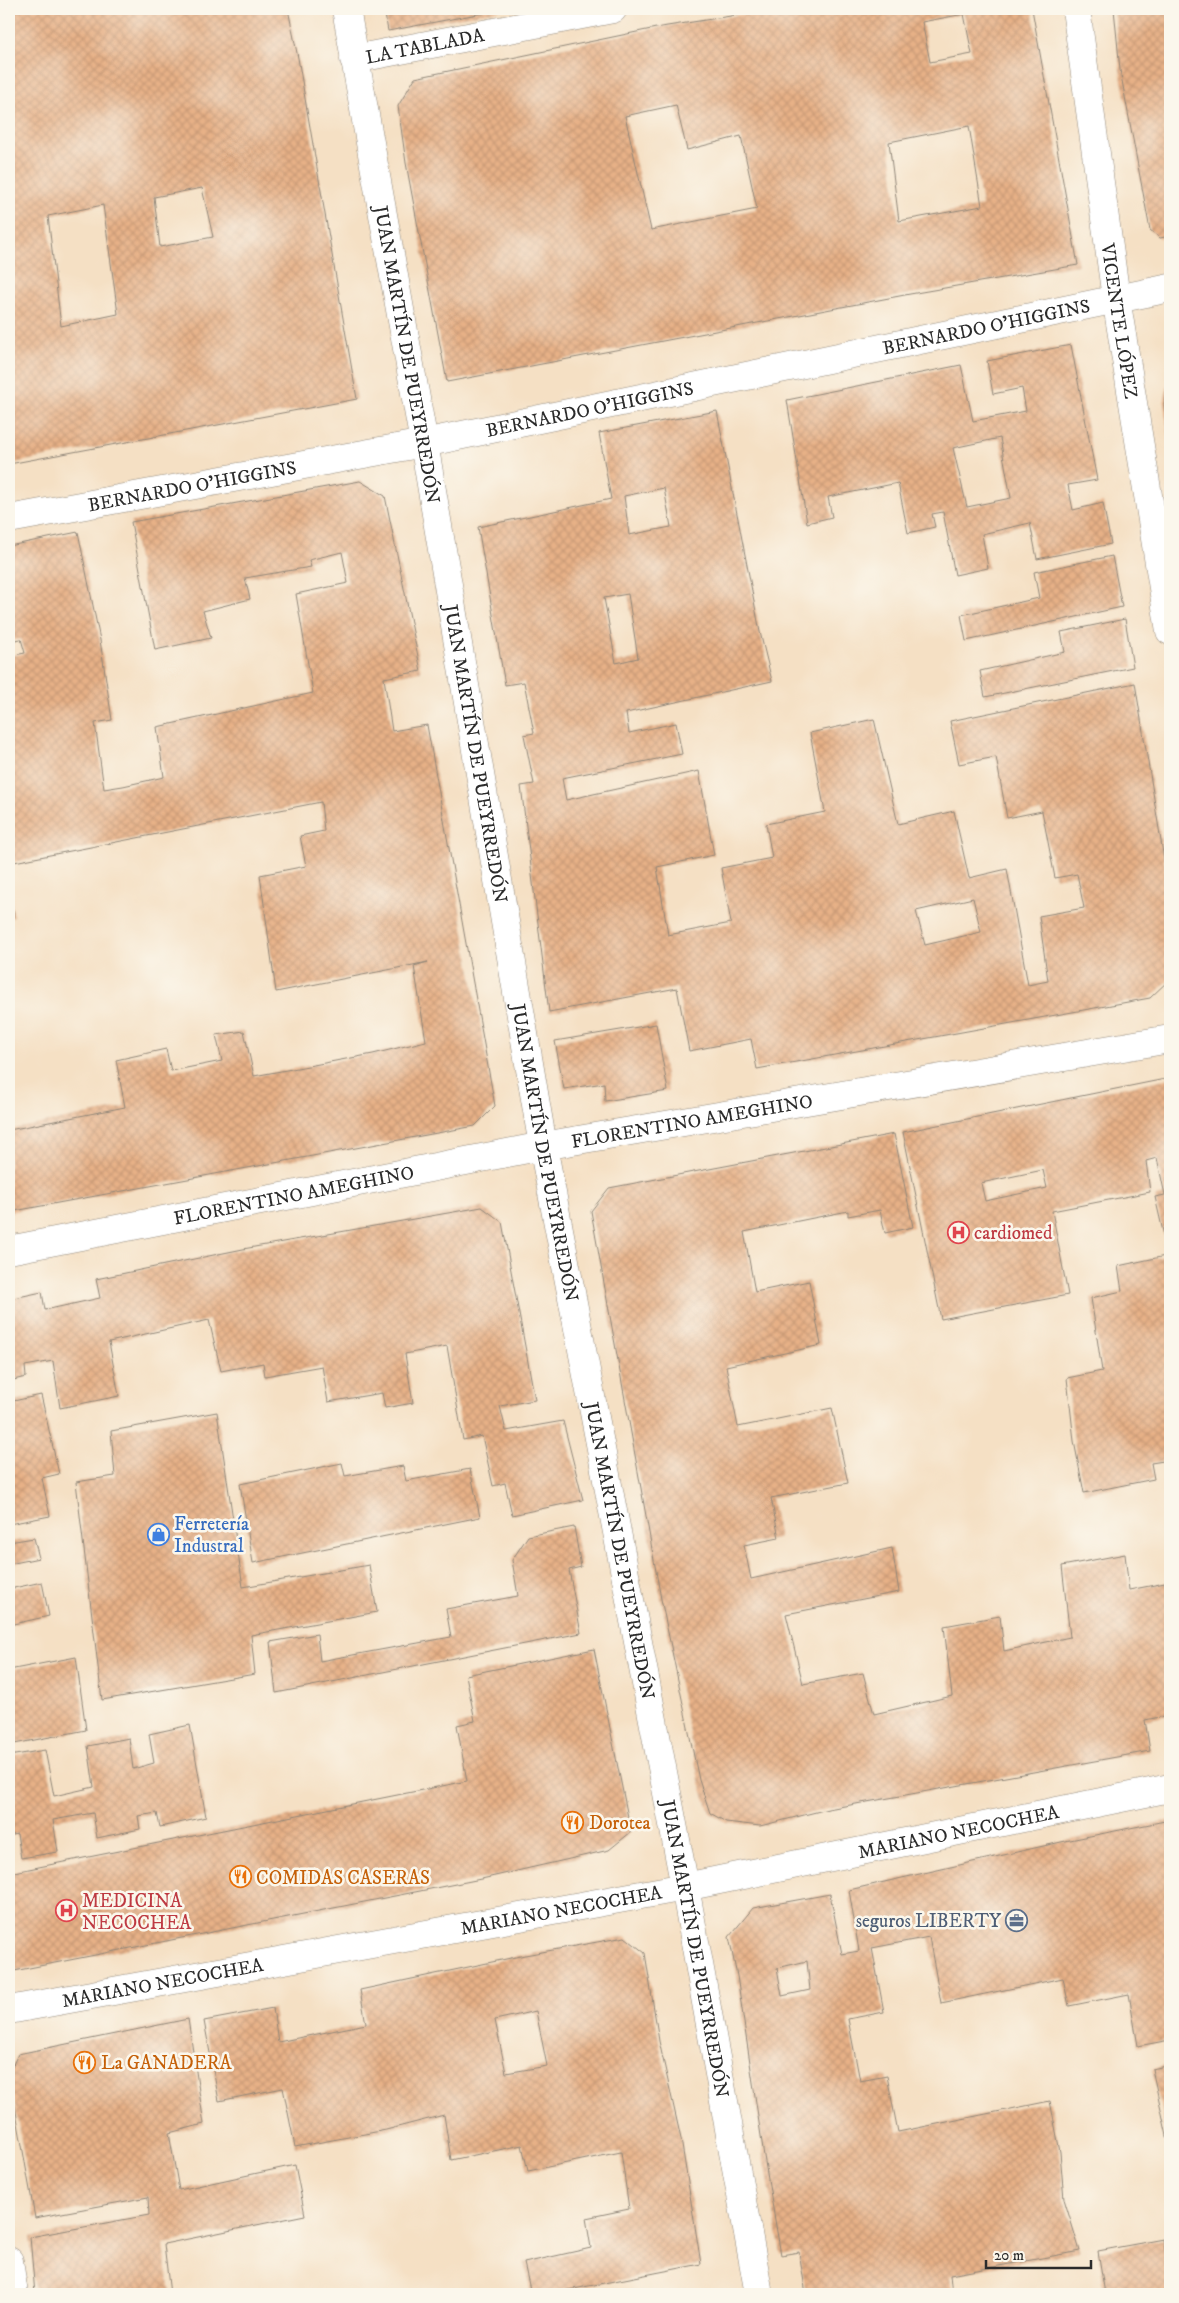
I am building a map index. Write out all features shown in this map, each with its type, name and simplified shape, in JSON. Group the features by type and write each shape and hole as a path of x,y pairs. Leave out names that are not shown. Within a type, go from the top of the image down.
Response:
{"street":[{"name":"JUAN MARTÍN DE PUEYRREDÓN","path":"346,9 424,443 543,1146 686,1887 759,2294"},
{"name":"LA TABLADA","path":"354,59 613,9"},
{"name":"VICENTE LÓPEZ","path":"1076,9 1116,298 1170,631"},
{"name":"BERNARDO O'HIGGINS","path":"9,519 424,443 1170,288"},
{"name":"FLORENTINO AMEGHINO","path":"9,1250 543,1146 1170,1039"},
{"name":"MARIANO NECOCHEA","path":"9,2010 686,1887 1170,1788"},
{"path":"9,2261 14,2294"}],"building":[{"path":"9,9 288,9 357,399 9,464","holes":["202,188 213,237 160,247 154,197","103,205 118,314 61,326 48,216"]},
{"path":"384,9 499,9 499,10 388,31"},
{"path":"775,9 1032,9 1078,265 910,294 447,382 406,163 398,106 415,78 661,27","holes":["964,14 972,54 930,62 922,22","676,105 687,150 741,136 757,209 651,230 625,116","969,126 982,206 899,221 889,142"]},
{"path":"1114,9 1170,9 1170,236 1160,238 1150,230 1120,70"},
{"path":"1071,345 1097,480 1068,485 1073,510 1103,503 1111,544 1037,559 1030,523 982,534 988,568 955,575 943,512 932,514 935,527 908,533 898,483 828,497 832,517 807,523 787,400 961,365 973,421 1026,411 1022,388 993,394 987,361","holes":["1000,438 1011,498 967,507 953,448"]},
{"path":"1170,375 1170,440 1169,440 1164,403"},
{"path":"717,411 760,632 772,681 626,713 629,733 676,723 682,754 562,778 566,800 699,771 714,855 657,867 668,935 731,923 721,868 772,858 766,824 825,812 810,733 874,719 898,824 954,811 969,878 1007,869 1028,985 1048,981 1039,916 1084,908 1077,874 1055,878 1042,811 1007,818 996,757 959,764 950,721 1135,683 1170,896 1170,979 1150,998 757,1069 751,1039 689,1051 677,988 549,1012 521,786 534,784 524,735 534,733 524,682 505,685 478,527 611,499 599,433","holes":["664,488 671,527 629,535 624,496","628,594 638,658 616,663 604,598","973,898 981,932 925,945 916,911"]},
{"path":"360,481 385,496 421,671 384,678 392,731 427,725 495,1106 475,1126 9,1212 9,1130 125,1107 116,1060 166,1049 171,1071 222,1061 216,1035 244,1031 254,1076 373,1054 426,1041 414,966 428,962 276,992 260,875 306,866 300,836 324,831 321,802 9,863 9,656 25,653 21,639 9,641 9,546 78,532 100,640 112,720 95,723 104,789 123,786 164,777 157,727 313,693 296,594 348,583 342,552 309,560 311,567 245,578 250,599 203,611 211,638 155,650 131,522"},
{"path":"1112,556 1122,607 966,641 961,615 1039,598 1034,572"},
{"path":"1125,619 1133,667 985,697 980,671 1065,652 1061,632"},
{"path":"9,893 14,917 9,918"},
{"path":"656,1024 668,1091 605,1101 604,1083 564,1089 555,1041"},
{"path":"1170,1078 1170,1234 1164,1236 1155,1197 1165,1195 1157,1158 1146,1161 1150,1192 1052,1211 1068,1295 941,1319 903,1132","holes":["1043,1170 1047,1188 985,1201 981,1183"]},
{"path":"894,1134 913,1227 885,1233 880,1210 848,1216 848,1211 744,1232 755,1292 809,1281 821,1345 726,1366 738,1427 832,1408 848,1483 771,1498 779,1538 744,1545 751,1579 892,1548 899,1592 786,1614 803,1684 863,1673 874,1714 952,1696 944,1626 1000,1616 1004,1651 1070,1637 1062,1566 1125,1554 1129,1590 1170,1582 1170,1715 1145,1720 1150,1751 828,1809 760,1826 726,1822 710,1813 699,1780 661,1599 591,1211 609,1188"},
{"path":"482,1207 502,1222 535,1400 500,1406 506,1431 563,1421 583,1500 512,1515 505,1483 493,1486 482,1436 463,1440 447,1346 405,1354 413,1403 385,1408 382,1393 328,1402 322,1366 265,1376 263,1363 221,1371 209,1320 109,1342 119,1396 60,1408 53,1361 25,1366 26,1377 9,1381 9,1299 42,1292 45,1310 100,1298 96,1279 243,1249"},
{"path":"1170,1255 1170,1460 1151,1463 1154,1479 1084,1493 1074,1441 1067,1378 1102,1371 1091,1298 1122,1291 1118,1266"},
{"path":"41,1395 59,1474 42,1478 50,1516 9,1524 9,1402"},
{"name":"Ferretería Industral","path":"217,1412 243,1587 369,1565 377,1612 251,1635 255,1674 102,1700 76,1482 115,1476 111,1431"},
{"path":"342,1463 345,1476 403,1466 406,1481 470,1469 480,1517 253,1563 240,1484"},
{"path":"574,1527 581,1567 569,1570 581,1633 276,1693 270,1642 317,1634 320,1661 451,1637 446,1609 518,1596 512,1560 528,1536"},
{"path":"34,1538 39,1558 9,1564 9,1542"},
{"path":"42,1582 49,1616 9,1625 9,1589"},
{"path":"594,1649 631,1832 609,1850 486,1878 9,1972 9,1873 467,1781 457,1725 475,1721 466,1675"},
{"path":"76,1657 86,1730 9,1745 9,1670"},
{"path":"190,1725 206,1817 160,1827 157,1813 138,1816 140,1829 97,1838 93,1813 53,1820 58,1852 21,1858 17,1834 9,1836 9,1756 45,1750 54,1796 94,1787 88,1746 129,1738 133,1769 154,1763 149,1734"},
{"path":"1170,1820 1170,2040 1138,2046 1129,1994 1069,2006 1063,1978 941,2003 929,1937 872,1948 884,2012 848,2019 860,2081 887,2076 898,2132 1050,2101 1060,2152 1064,2199 1080,2251 950,2275 952,2294 806,2294 799,2252 781,2255 737,1976 729,1937 753,1908 830,1894 842,1954 859,1951 849,1890 1070,1840","holes":["807,1961 810,1990 782,1996 777,1968"]},
{"path":"625,1937 645,1953 659,2041 681,2139 701,2264 548,2294 531,2294 524,2263 591,2248 586,2218 629,2209 621,2152 528,2171 522,2145 451,2160 444,2115 386,2130 295,2147 283,2088 219,2101 204,2021 273,2008 278,2042 366,2024 360,1990 525,1955","holes":["536,2011 547,2066 506,2073 495,2020"]},
{"path":"188,2019 204,2124 169,2133 179,2190 295,2165 305,2215 164,2244 170,2294 35,2294 30,2237 149,2215 148,2197 35,2218 9,2073 18,2054"},
{"path":"1170,2065 1170,2145 1169,2145 1152,2069"},
{"path":"1163,2239 1170,2279 1170,2294 1105,2294 1098,2251"}],"place":[{"name":"cardiomed","path":"958,1232"},
{"name":"Ferretería Industral","path":"158,1534"},
{"name":"Dorotea","path":"573,1822"},
{"name":"COMIDAS CASERAS","path":"240,1877"},
{"name":"MEDICINA NECOCHEA","path":"66,1911"},
{"name":"seguros LIBERTY","path":"1017,1920"},
{"name":"La GANADERA","path":"85,2062"}]}
